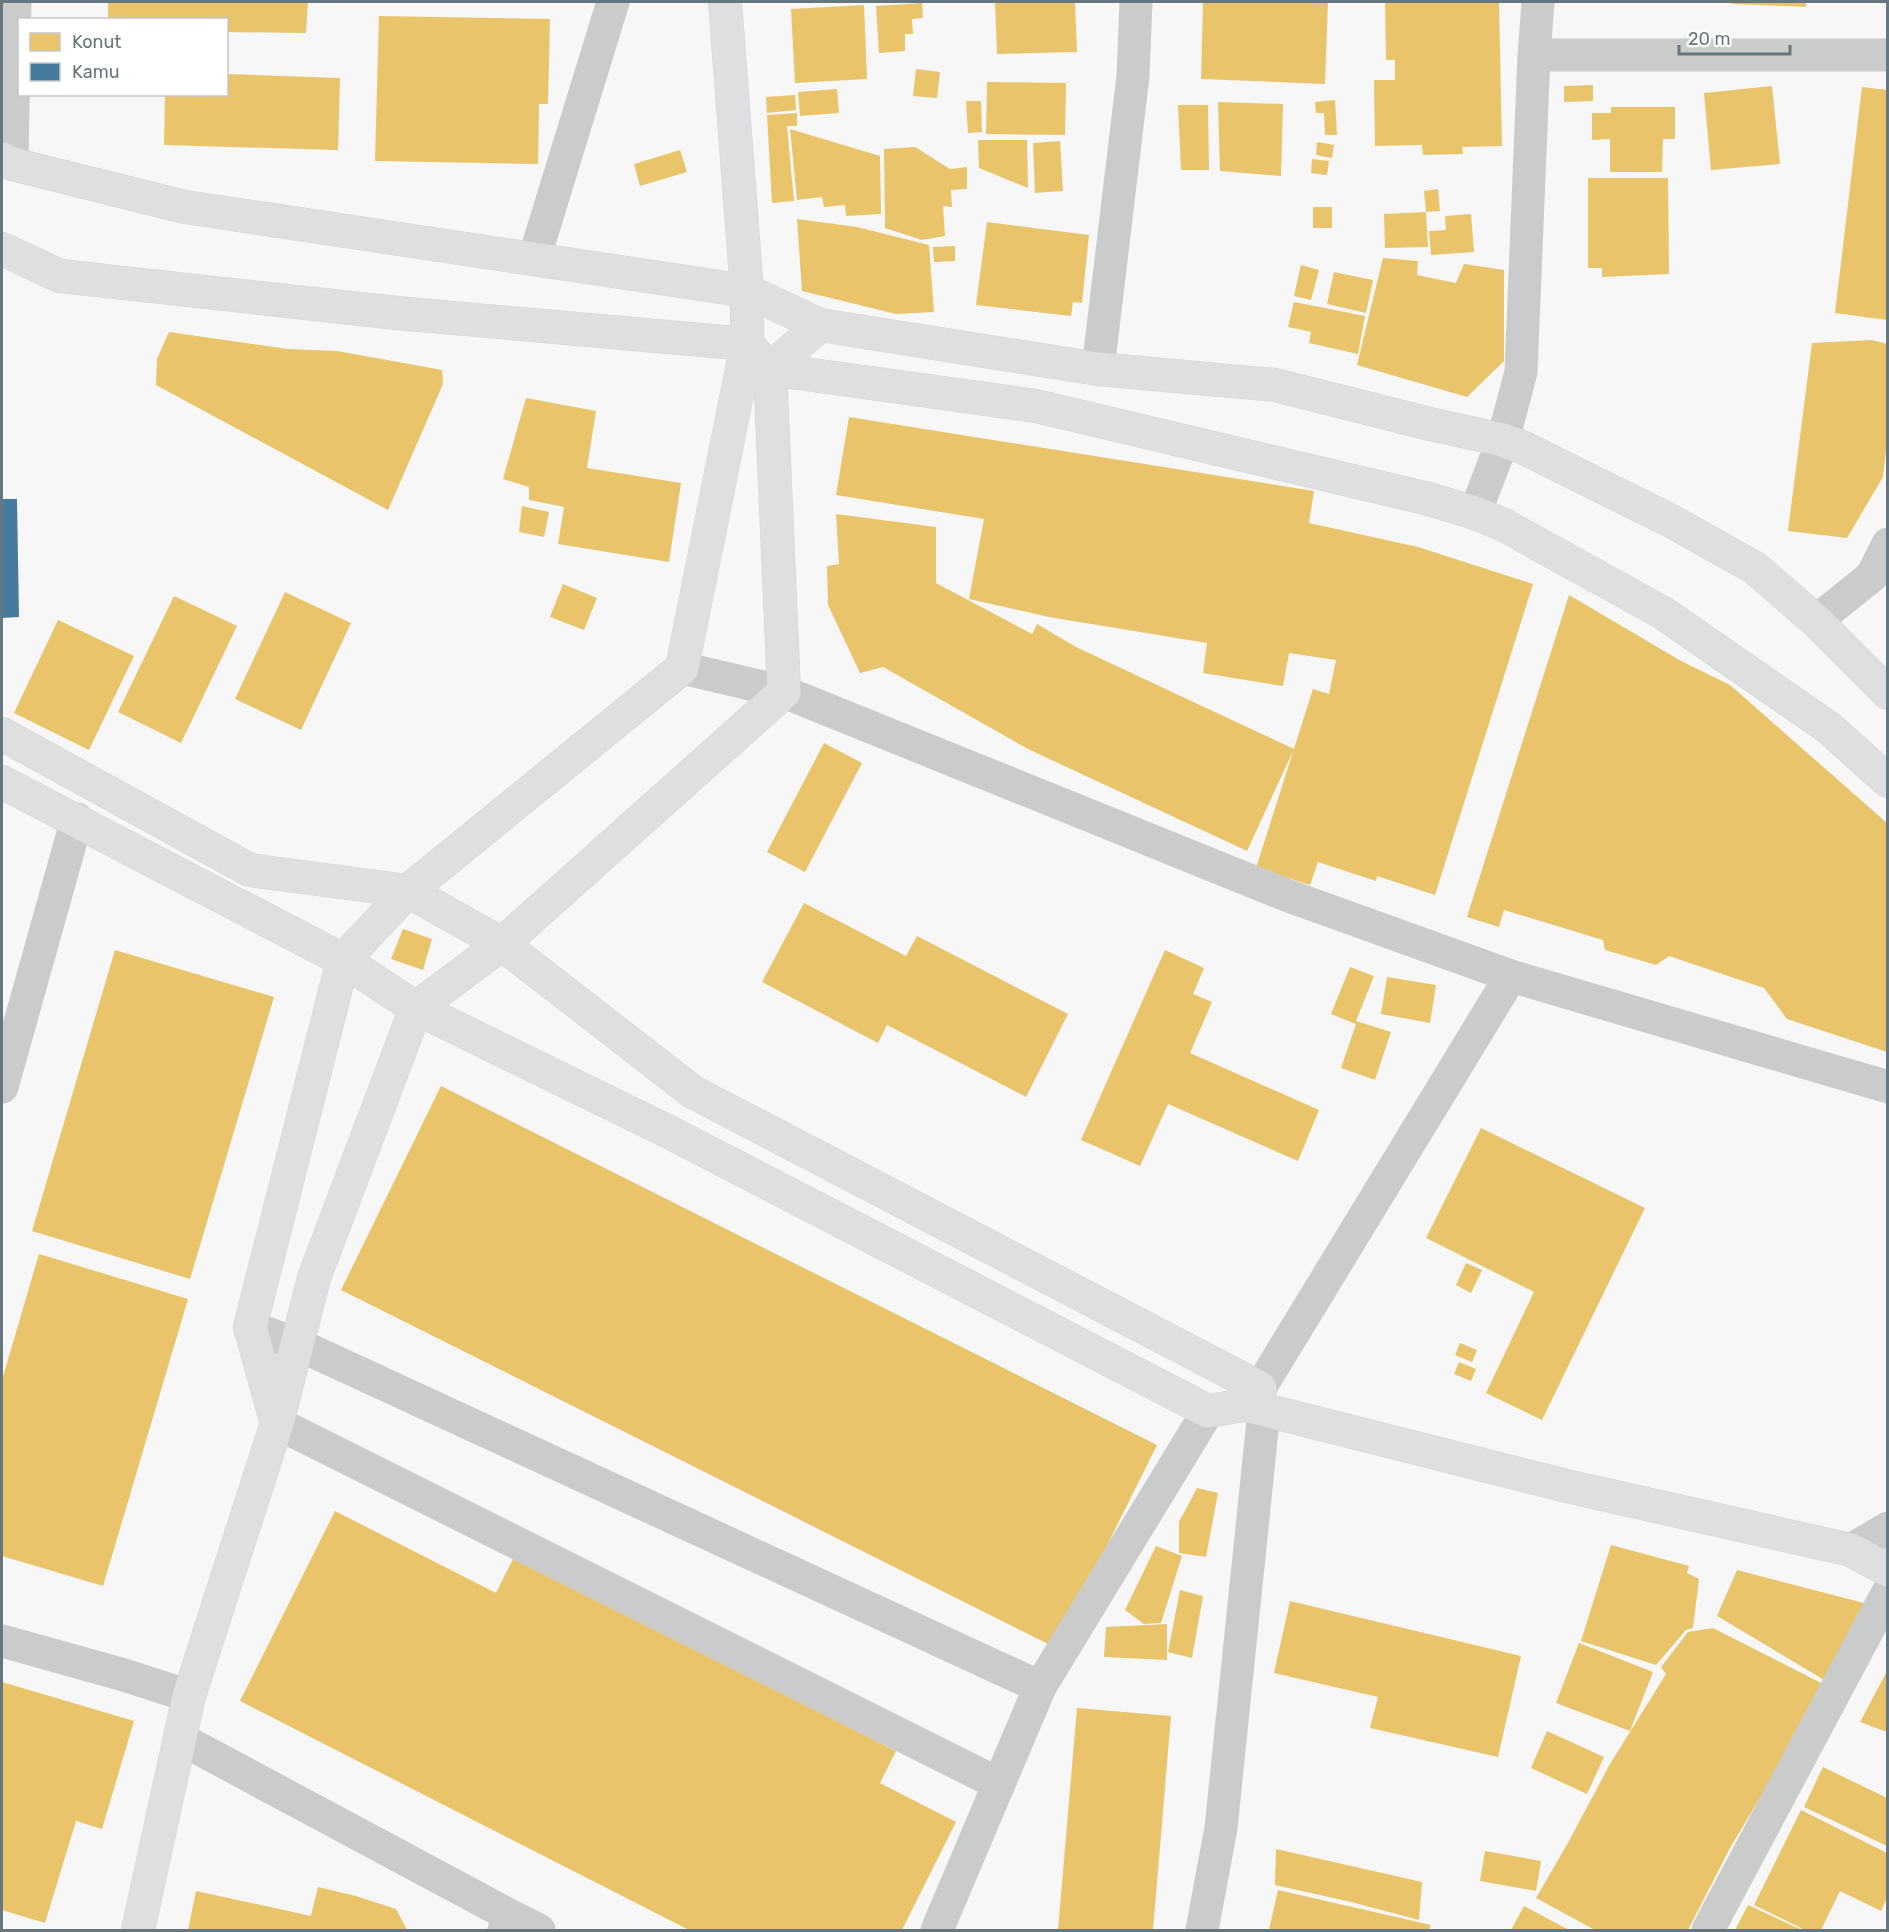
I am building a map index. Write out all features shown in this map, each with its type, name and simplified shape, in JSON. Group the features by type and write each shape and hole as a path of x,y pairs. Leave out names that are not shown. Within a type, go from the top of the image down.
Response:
{"street":[{"path":"15,2 7,162 185,207 747,291 820,325 1098,369 1275,385 1503,440 1524,448 1671,520 1755,568 1816,621 1887,693"},
{"path":"534,259 613,2"},
{"path":"725,2 747,291 747,344 682,669 408,891 343,960 250,1327 277,1423 999,1784"},
{"path":"1098,369 1133,76 1136,2"},
{"path":"1475,513 1503,440 1521,372 1538,2"},
{"path":"1534,55 1887,55"},
{"path":"2,249 60,276 396,312 747,344 770,369 1036,406 1429,499 1475,513 1504,525 1662,613 1829,728 1887,781"},
{"path":"770,369 820,325"},
{"path":"770,369 784,692"},
{"path":"1816,621 1872,576 1887,544"},
{"path":"682,669 784,692 1286,895 1511,976 1887,1087"},
{"path":"138,1930 189,1696 277,1423 314,1278 416,1008 502,944 784,692"},
{"path":"2,734 250,870 408,891 502,944 693,1092 1256,1401 1571,1487 1851,1550 1887,1570"},
{"path":"2,782 77,819 343,960 416,1008 669,1132 1208,1411 1256,1401"},
{"path":"2,1087 77,819"},
{"path":"1202,1930 1221,1828 1256,1401 1511,976"},
{"path":"250,1327 297,1344 1040,1687"},
{"path":"937,1930 1040,1687 1208,1411"},
{"path":"1851,1550 1887,1528"},
{"path":"1707,1930 1887,1592"},
{"path":"2,1641 124,1675 189,1696"},
{"path":"181,1739 518,1926"}],"building: Konut":[{"path":"108,2 308,2 306,33 228,32 228,18 108,18"},
{"path":"995,2 1075,2 1077,52 997,54"},
{"path":"1203,2 1328,2 1325,84 1201,79"},
{"path":"1385,2 1499,2 1502,146 1462,147 1463,154 1423,155 1422,145 1375,146 1374,80 1395,80 1395,60 1386,60"},
{"path":"1732,2 1806,2 1806,7 1732,4"},
{"path":"922,3 923,18 912,19 913,34 905,34 905,51 879,53 876,6"},
{"path":"864,5 867,79 795,83 791,9"},
{"path":"379,16 550,19 548,104 539,104 538,164 375,161"},
{"path":"916,69 940,72 937,98 913,96"},
{"path":"228,74 340,78 338,150 164,145 165,96 228,96"},
{"path":"987,82 1066,83 1065,135 986,134"},
{"path":"1593,85 1593,101 1564,102 1564,86"},
{"path":"1772,86 1780,164 1711,170 1704,93"},
{"path":"1862,87 1887,90 1887,320 1835,313"},
{"path":"837,89 839,113 800,116 798,92"},
{"path":"795,95 796,110 767,113 766,97"},
{"path":"1335,100 1337,135 1325,135 1324,113 1316,113 1315,102"},
{"path":"966,101 981,101 982,132 968,133"},
{"path":"1218,102 1283,104 1281,176 1220,171"},
{"path":"1178,105 1208,105 1209,170 1181,170"},
{"path":"1611,107 1675,107 1675,139 1663,139 1662,172 1610,172 1610,139 1592,140 1592,113 1611,113"},
{"path":"797,113 797,126 787,126 794,201 772,203 767,115"},
{"path":"790,129 880,156 881,214 846,216 845,205 824,207 822,197 797,200"},
{"path":"978,140 1027,140 1028,188 979,168"},
{"path":"1060,141 1063,191 1035,193 1033,143"},
{"path":"1317,142 1334,145 1332,158 1316,155"},
{"path":"915,147 950,169 967,167 967,189 951,190 952,207 943,206 945,236 922,240 885,228 884,149"},
{"path":"680,150 687,172 640,186 634,164"},
{"path":"1312,159 1329,161 1327,175 1311,173"},
{"path":"1588,178 1668,178 1669,274 1602,277 1602,268 1588,268"},
{"path":"1438,189 1440,211 1426,212 1424,191"},
{"path":"1313,207 1332,207 1332,228 1313,228"},
{"path":"1426,212 1428,247 1385,248 1384,214"},
{"path":"1471,214 1474,252 1431,255 1429,231 1446,230 1445,216"},
{"path":"797,219 857,227 929,245 934,312 896,314 802,291"},
{"path":"987,222 1089,235 1082,303 1073,302 1071,316 976,305"},
{"path":"955,246 955,261 934,262 933,247"},
{"path":"1383,258 1418,261 1417,275 1456,283 1464,264 1504,270 1504,361 1467,397 1357,365"},
{"path":"1301,265 1319,270 1311,300 1294,296"},
{"path":"1334,272 1373,280 1366,313 1327,304"},
{"path":"1294,302 1365,316 1358,354 1309,343 1311,332 1288,327"},
{"path":"169,332 288,349 337,351 442,370 443,384 388,510 156,385 157,359"},
{"path":"1872,340 1887,344 1887,441 1883,477 1847,538 1788,531 1812,343"},
{"path":"526,398 596,411 587,468 681,483 669,562 558,544 564,507 529,500 529,487 503,479"},
{"path":"849,417 1314,491 1309,523 1418,547 1533,584 1435,895 1377,876 1376,881 1318,862 1310,885 1256,868 1313,689 1329,694 1336,660 1289,653 1283,686 1203,673 1207,643 1049,617 969,599 984,519 836,495"},
{"path":"522,506 549,512 544,537 519,532"},
{"path":"836,514 936,527 936,583 1032,634 1037,624 1076,647 1294,749 1247,851 1028,749 883,667 860,673 828,605 827,566 839,564"},
{"path":"563,584 597,598 584,630 550,617"},
{"path":"285,592 351,623 301,730 235,699"},
{"path":"1569,595 1681,661 1730,685 1887,823 1887,1052 1787,1019 1764,988 1669,956 1656,965 1605,950 1603,940 1504,910 1499,927 1467,917"},
{"path":"174,596 237,626 181,743 118,712"},
{"path":"58,620 134,656 89,750 14,713"},
{"path":"824,743 862,763 805,872 767,852"},
{"path":"804,903 906,956 917,936 1068,1014 1026,1097 887,1025 878,1043 762,982"},
{"path":"403,929 432,939 423,970 391,959"},
{"path":"115,950 274,997 190,1279 32,1231"},
{"path":"1165,950 1204,968 1193,994 1212,1002 1190,1053 1319,1110 1298,1161 1168,1104 1140,1166 1081,1140"},
{"path":"1350,967 1374,976 1356,1021 1391,1032 1375,1080 1341,1068 1356,1024 1331,1014"},
{"path":"1387,977 1436,985 1430,1023 1381,1014"},
{"path":"441,1086 1157,1445 1056,1648 341,1290"},
{"path":"1481,1128 1645,1208 1542,1420 1486,1393 1534,1292 1426,1238"},
{"path":"39,1254 188,1299 103,1586 2,1556 2,1380"},
{"path":"1466,1263 1482,1270 1471,1293 1456,1285"},
{"path":"1460,1343 1477,1350 1472,1362 1455,1355"},
{"path":"1459,1362 1476,1369 1471,1381 1454,1374"},
{"path":"1197,1488 1218,1493 1206,1557 1179,1553 1179,1522"},
{"path":"335,1511 496,1593 514,1557 896,1751 880,1783 956,1822 902,1930 689,1930 240,1701"},
{"path":"1611,1545 1689,1566 1687,1573 1699,1579 1693,1628 1686,1630 1656,1665 1581,1641"},
{"path":"1156,1546 1182,1556 1161,1623 1144,1624 1125,1610"},
{"path":"1737,1570 1864,1603 1826,1681 1717,1616"},
{"path":"1180,1590 1203,1596 1192,1658 1168,1652"},
{"path":"1290,1601 1521,1656 1498,1757 1370,1728 1378,1697 1274,1673"},
{"path":"1167,1624 1167,1660 1104,1657 1106,1627"},
{"path":"1713,1628 1827,1686 1730,1848 1688,1930 1595,1930 1536,1898 1610,1764 1666,1674 1661,1667 1688,1632"},
{"path":"1579,1643 1653,1672 1630,1731 1556,1703"},
{"path":"1887,1674 1887,1732 1860,1722"},
{"path":"2,1682 134,1721 102,1829 76,1821 45,1923 2,1910"},
{"path":"1077,1708 1171,1716 1153,1930 1058,1930"},
{"path":"1547,1731 1604,1757 1587,1794 1531,1768"},
{"path":"1823,1767 1887,1798 1887,1846 1804,1807"},
{"path":"1801,1810 1887,1853 1887,1898 1881,1911 1840,1891 1821,1930 1805,1930 1754,1905"},
{"path":"1276,1849 1422,1882 1419,1920 1275,1885"},
{"path":"1485,1851 1541,1861 1536,1891 1480,1881"},
{"path":"318,1887 396,1909 407,1930 188,1930 196,1891 311,1916"},
{"path":"1278,1890 1431,1925 1429,1930 1269,1930"},
{"path":"1748,1905 1802,1930 1735,1930"},
{"path":"1524,1906 1569,1930 1511,1930"}],"building: Kamu":[{"path":"2,499 17,499 19,617 2,618"}]}
